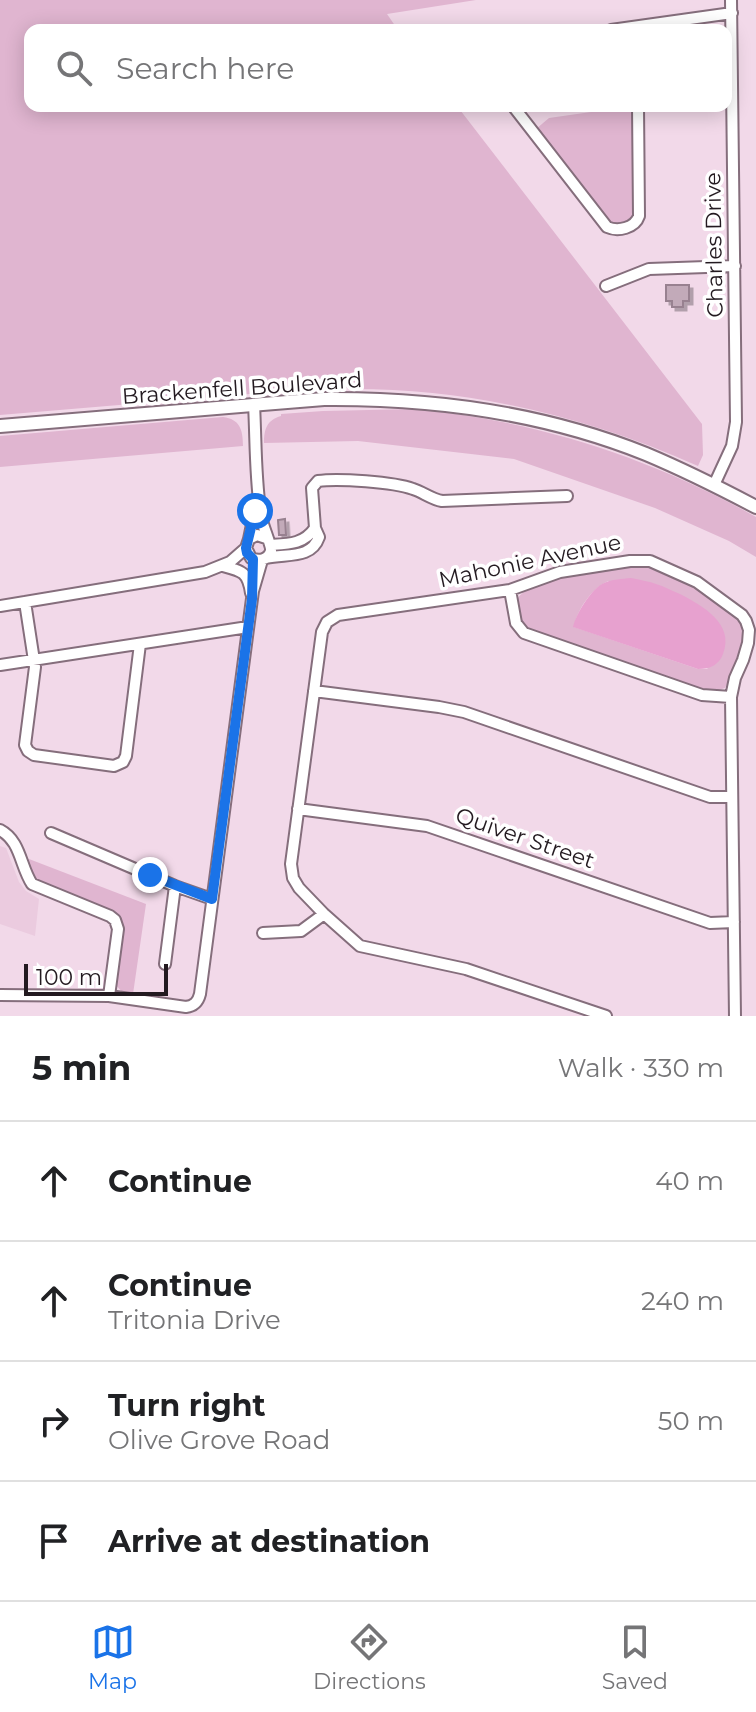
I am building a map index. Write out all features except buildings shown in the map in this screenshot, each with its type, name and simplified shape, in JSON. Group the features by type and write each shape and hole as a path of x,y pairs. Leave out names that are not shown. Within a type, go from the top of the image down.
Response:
{"street":[{"name":"Charles Drive","path":"714,485 735,434 731,0"},
{"path":"659,24 732,13"},
{"path":"518,112 607,227 612,229 629,227 635,224 639,216 638,112"},
{"path":"606,286 649,269 735,266"},
{"name":"Brackenfell Boulevard","path":"0,426 324,399 446,404 547,423 644,453 756,507"},
{"path":"0,606 205,572 271,550 263,527 258,495 254,404"},
{"path":"254,554 308,552 315,546 318,534 313,486 318,481 333,479 410,487 442,501 567,496"},
{"path":"0,995 109,996 183,1007 197,1001 252,595 258,495"},
{"path":"254,554 257,535 269,541 301,541 315,528"},
{"name":"Mahonie Avenue","path":"606,1016 466,969 367,948 353,941 299,888 293,878 291,864 298,809 322,632 334,617 510,590 560,572 639,560 662,565 697,582 742,615 749,630 748,643 731,697 735,1016"},
{"path":"226,564 245,574 252,595"},
{"path":"510,590 516,623 524,633 702,695 731,697"},
{"path":"25,602 35,667 25,741 28,751 37,756 117,765 123,762 140,644"},
{"path":"0,665 248,627"},
{"path":"314,691 452,709 710,797 732,797"},
{"name":"Quiver Street","path":"298,809 427,826 710,923 734,922"},
{"path":"0,830 13,839 28,878 35,887 115,920 118,929 109,996"},
{"path":"51,833 212,899"},
{"path":"165,964 175,886"},
{"path":"263,933 301,931 324,914"}],"shaded area":[{"path":"0,0 476,0 387,14 394,24 24,24 24,112 462,112 702,424 703,455 698,466 615,433 486,400 323,385 298,386 274,392 0,415"},
{"path":"591,112 633,112 634,216 630,221 611,224 536,129 549,118"},
{"path":"415,409 505,422 549,433 592,445 675,476 756,517 756,557 729,541 655,508 514,459 358,441 264,443 267,426 281,414"},
{"path":"223,417 239,426 243,446 0,467 0,436"},
{"path":"635,564 651,566 687,583 735,617 742,631 741,648 725,688 713,692 701,690 530,631 520,623 517,600 537,584 571,574","holes":["608,581 708,669 698,669 574,627 578,614 591,595"]},
{"path":"631,578 680,594 715,617 725,634 726,643 719,661 710,667 698,669 573,627 585,602 599,586"},
{"path":"0,846 6,848 19,882 39,899 35,936 0,924"},
{"path":"26,860 146,904 133,994 122,992 116,985 123,928 120,919 38,883"}],"route":[{"path":"150,875 212,899 253,591 253,559 246,548 255,511"}]}
